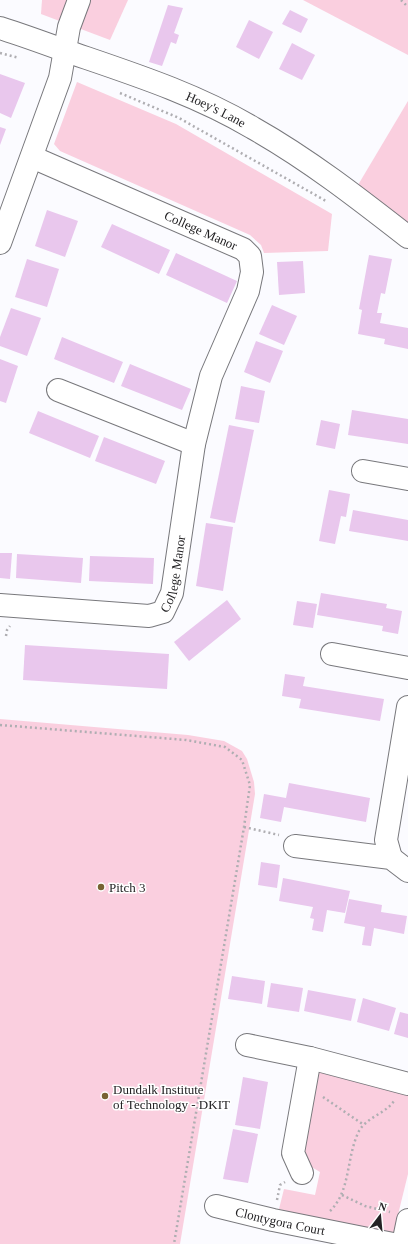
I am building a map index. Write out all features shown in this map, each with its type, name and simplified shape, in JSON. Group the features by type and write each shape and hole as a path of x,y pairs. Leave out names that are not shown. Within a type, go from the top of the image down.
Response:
{"street":[{"path":"0,244 60,78 70,26 79,0"},
{"name":"Hoey's Lane","path":"0,28 157,82 252,127 298,155 408,237"},
{"name":"College Manor","path":"0,605 149,616 163,612 172,593 194,444 211,376 248,291 252,272 250,256 243,248 32,157"},
{"path":"58,390 194,444"},
{"path":"363,471 408,479"},
{"path":"332,654 408,668"},
{"path":"391,858 386,840 408,707"},
{"path":"295,846 391,858 408,871"},
{"path":"247,1045 310,1058 405,1083"},
{"path":"302,1173 293,1153 310,1058"},
{"name":"Clontygora Court","path":"216,1206 313,1229 393,1244"},
{"path":"402,1217 403,1244"}],"path":[{"path":"401,0 408,7"},
{"path":"0,53 21,58"},
{"path":"115,91 179,118 322,200 330,202"},
{"path":"6,636 7,630 13,622"},
{"path":"0,725 186,740 225,747 242,760 250,785 174,1244"},
{"path":"244,827 285,836 295,846"},
{"path":"313,1229 339,1202 342,1195 349,1158 355,1140 364,1125 374,1115 392,1104 405,1083"},
{"path":"304,1090 330,1101 349,1117 364,1125"},
{"path":"273,1220 280,1185 302,1173"},
{"path":"342,1195 365,1206 402,1217"}],"shaded area":[{"path":"42,0 128,0 110,40 41,14"},
{"path":"303,0 408,0 408,55"},
{"path":"77,82 176,124 332,214 328,251 264,253 261,245 250,235 60,151 54,144"},
{"path":"408,101 408,223 358,185"},
{"name":"Dundalk Institute of Technology - DKIT","path":"0,719 188,735 224,741 242,751 247,759 254,782 255,794 180,1244 0,1244"},
{"path":"320,1066 408,1088 408,1174 393,1235 358,1229 279,1209 284,1189 315,1195 320,1172 310,1166 303,1159"}],"building":[{"path":"168,5 183,8 174,33 179,35 176,44 171,42 162,66 149,62"},
{"path":"290,10 308,19 301,33 282,24"},
{"path":"249,20 273,32 259,59 236,47"},
{"path":"292,43 315,55 302,80 279,69"},
{"path":"0,74 25,83 11,118 0,113"},
{"path":"0,127 6,129 0,145"},
{"path":"47,210 78,221 65,257 35,246"},
{"path":"112,224 170,250 159,274 101,247"},
{"path":"176,253 237,281 227,303 166,275"},
{"path":"369,255 392,259 385,294 381,293 377,313 382,313 380,323 408,328 408,349 384,344 385,339 358,334 362,310 359,309"},
{"path":"27,259 59,269 47,307 15,297"},
{"path":"303,261 305,293 279,295 277,262"},
{"path":"272,305 297,316 284,345 259,334"},
{"path":"11,308 41,318 27,356 0,346 0,337"},
{"path":"62,337 123,362 114,383 54,359"},
{"path":"256,341 283,351 270,383 244,372"},
{"path":"0,359 18,366 6,403 0,401"},
{"path":"130,364 191,389 182,410 121,386"},
{"path":"241,386 265,391 259,423 235,419"},
{"path":"352,410 408,419 408,444 348,435"},
{"path":"38,411 99,436 90,458 29,433"},
{"path":"321,420 340,424 335,449 316,445"},
{"path":"229,425 254,430 235,523 210,518"},
{"path":"104,437 165,461 156,484 95,461"},
{"path":"329,490 350,494 346,517 341,516 335,544 319,541"},
{"path":"353,510 408,520 408,541 349,531"},
{"path":"206,523 233,527 223,591 196,586"},
{"path":"0,553 12,553 10,579 0,578"},
{"path":"17,554 83,558 81,583 16,578"},
{"path":"90,556 154,558 153,584 89,581"},
{"path":"321,593 387,604 386,608 402,611 398,634 382,631 383,626 317,615"},
{"path":"227,600 241,619 189,661 174,642"},
{"path":"297,601 317,604 313,628 293,625"},
{"path":"25,645 169,654 167,689 23,680"},
{"path":"285,674 305,677 303,686 384,699 380,721 299,708 301,699 282,696"},
{"path":"289,783 370,798 366,822 284,807 281,822 260,818 264,794 286,798"},
{"path":"261,862 280,865 277,888 258,885"},
{"path":"283,878 350,891 345,913 327,910 323,932 312,930 314,919 310,918 313,907 279,901"},
{"path":"349,899 382,905 381,912 407,916 404,934 374,928 371,946 362,945 365,927 344,923"},
{"path":"232,976 265,981 262,1004 228,999"},
{"path":"271,983 303,988 299,1012 267,1007"},
{"path":"308,990 356,999 351,1021 304,1011"},
{"path":"363,998 396,1008 389,1031 357,1022"},
{"path":"400,1012 408,1014 408,1038 394,1034"},
{"path":"243,1077 268,1082 260,1129 235,1125"},
{"path":"233,1129 258,1134 248,1183 223,1179"}],"place":[{"name":"Pitch 3","path":"101,887"},
{"name":"Dundalk Institute of Technology - DKIT","path":"105,1096"}]}
